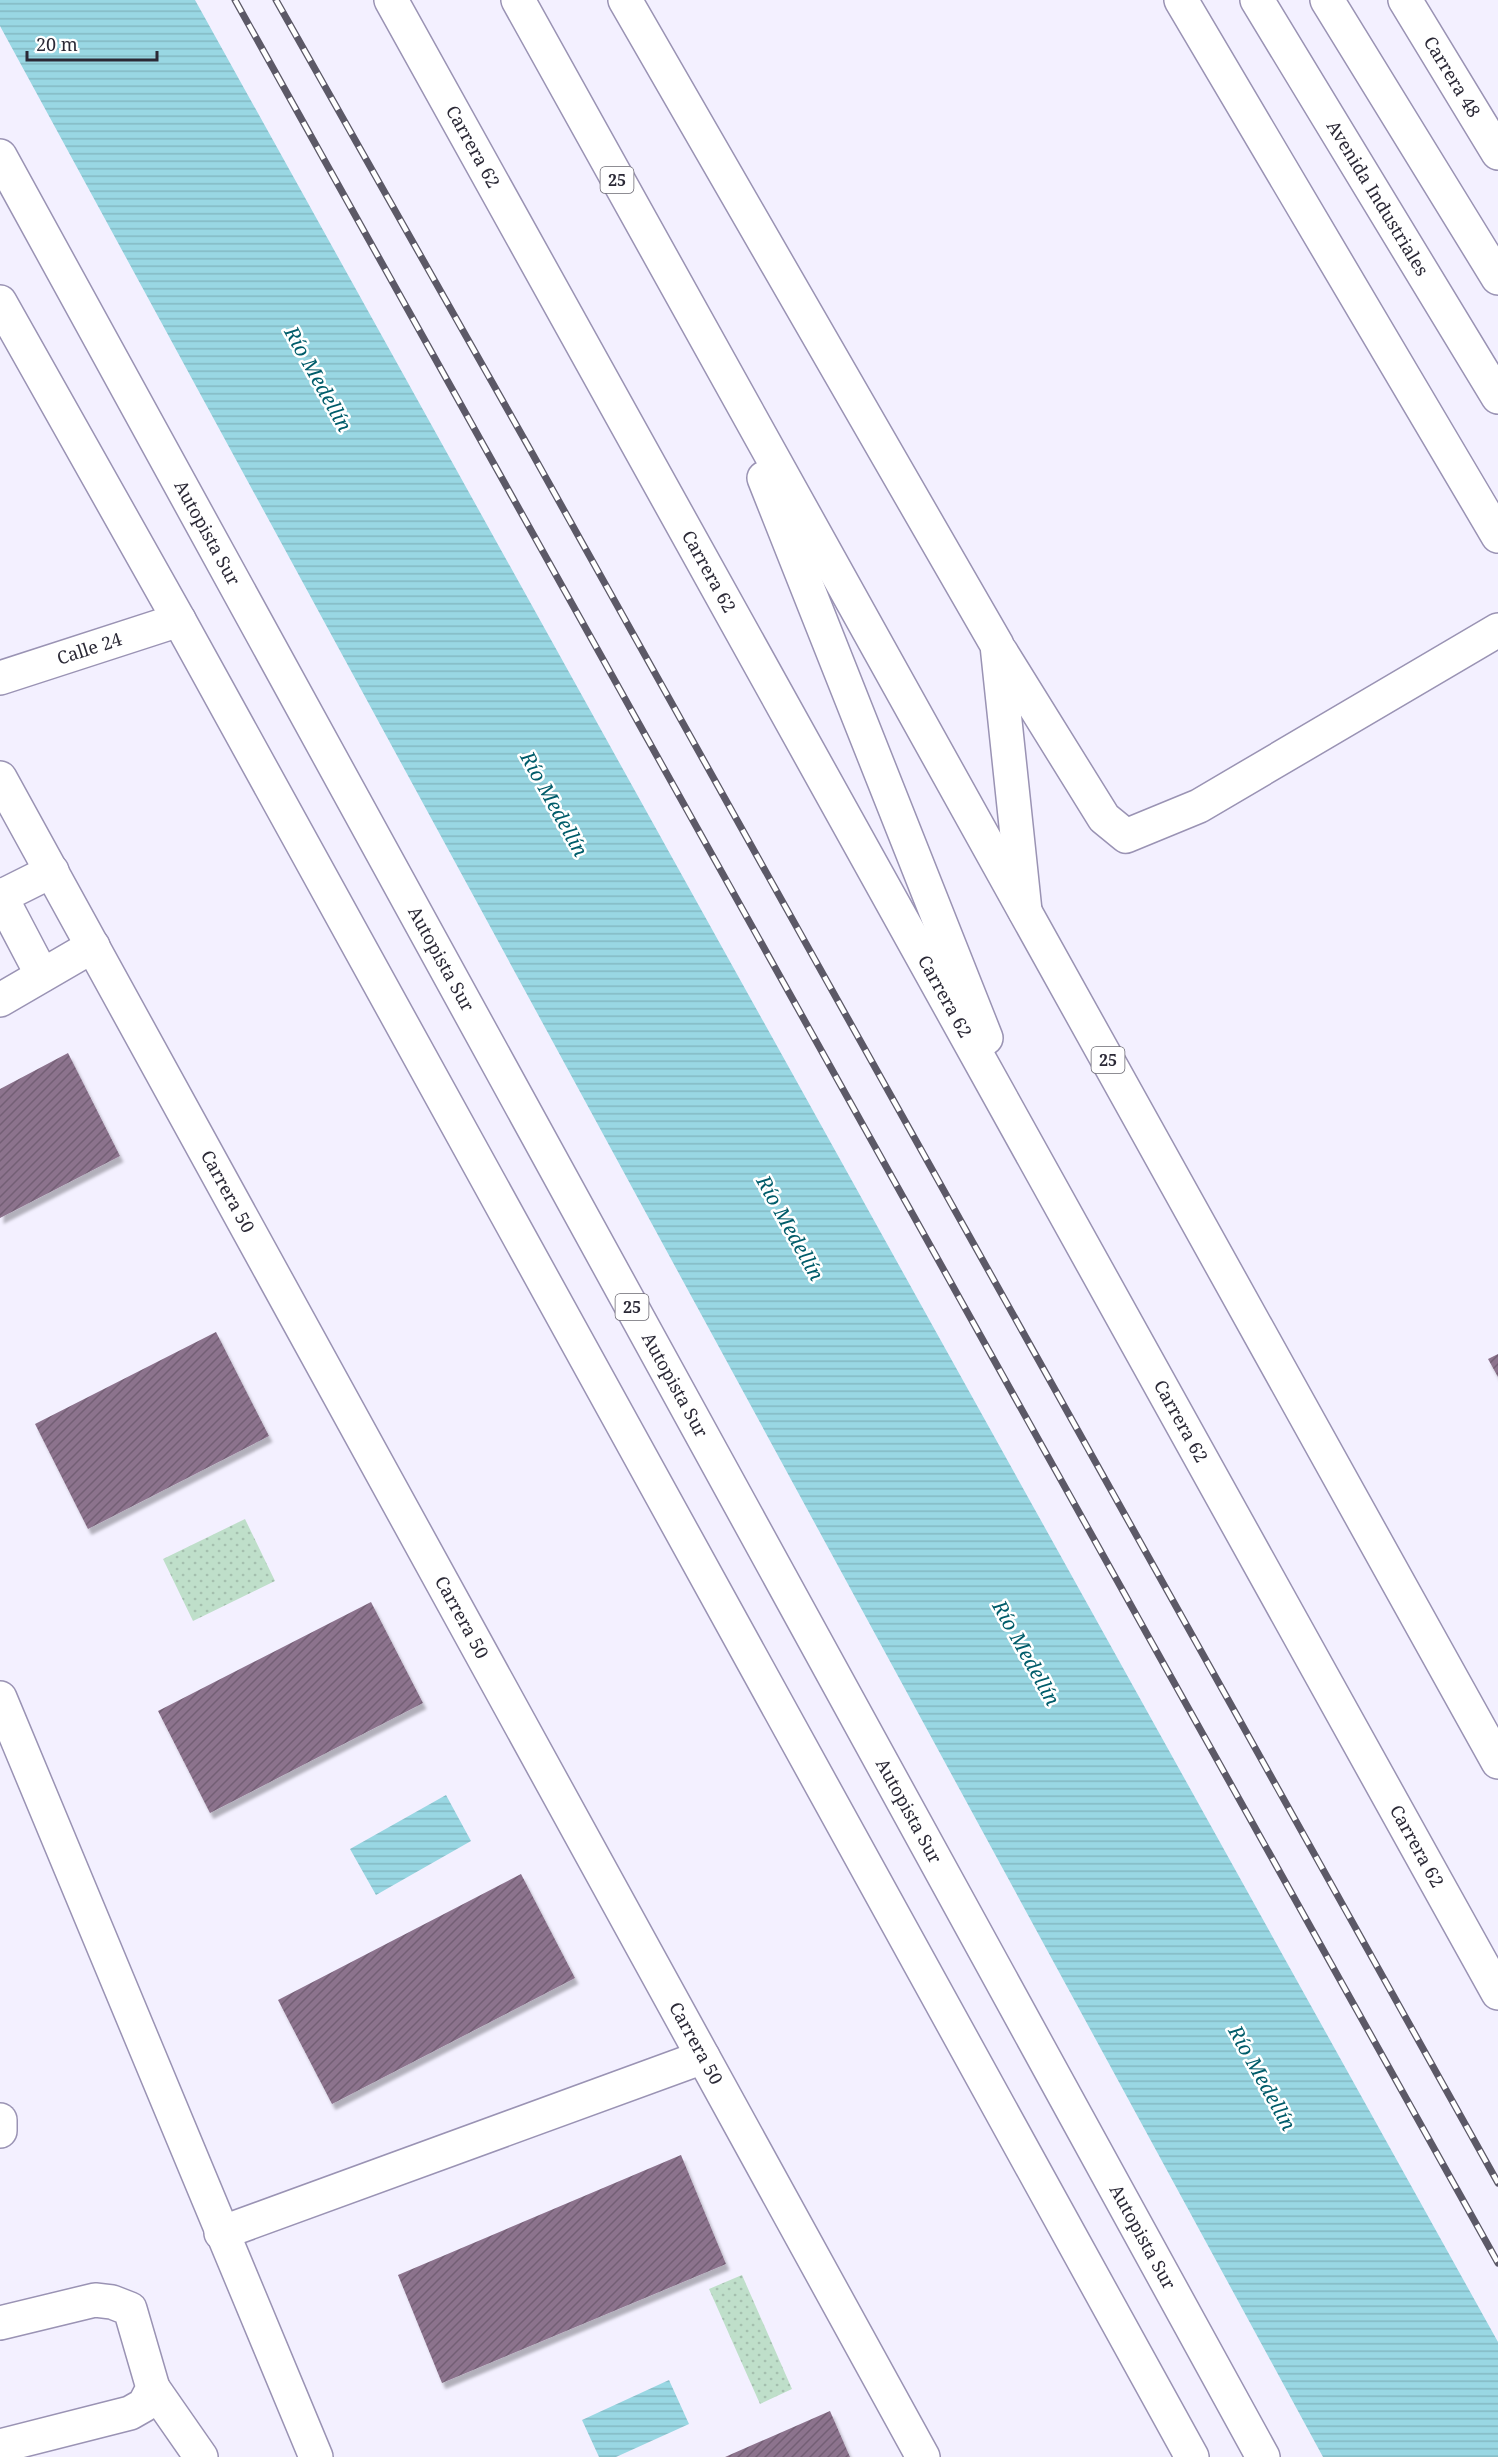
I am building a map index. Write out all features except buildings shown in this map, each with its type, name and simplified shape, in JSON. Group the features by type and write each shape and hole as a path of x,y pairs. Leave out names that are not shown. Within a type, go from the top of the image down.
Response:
{"main road":[{"name":"Carrera 62","path":"391,0 1498,1993"},
{"name":"25","path":"518,0 1498,1762"},
{"path":"625,0 997,645 1104,818 1126,836 1199,806 1498,630"},
{"path":"1181,0 1498,536"},
{"name":"Avenida Industriales","path":"1257,0 1498,397"},
{"path":"1327,0 1498,278"},
{"name":"Carrera 48","path":"1405,0 1498,153"},
{"name":"Autopista Sur","path":"0,156 1263,2457"},
{"path":"0,302 179,620 1192,2457"},
{"path":"717,359 1037,1165"},
{"name":"Calle 24","path":"0,678 179,620"},
{"path":"997,645 1025,911"},
{"name":"Carrera 50","path":"0,778 923,2457"},
{"path":"42,975 0,896 52,871"},
{"path":"0,1000 93,946"},
{"path":"0,1698 316,2457"},
{"path":"221,2233 703,2057"},
{"path":"0,2120 0,2131"},
{"path":"0,2323 95,2300 112,2302 130,2309 153,2388 201,2457"},
{"path":"0,2446 130,2413 144,2404 153,2388"}],"green space":[{"path":"245,1519 275,1581 193,1621 163,1559"},
{"path":"742,2275 792,2389 760,2404 709,2289"}],"water":[{"name":"Río Medellín","path":"0,0 195,0 1498,2342 1498,2457 1323,2457 0,26"},
{"path":"446,1795 471,1841 376,1895 350,1849"},
{"path":"669,2380 689,2424 616,2457 599,2457 582,2420"}],"railway":[{"path":"235,0 1498,2263"},
{"path":"276,0 527,444 1498,2183"}]}
